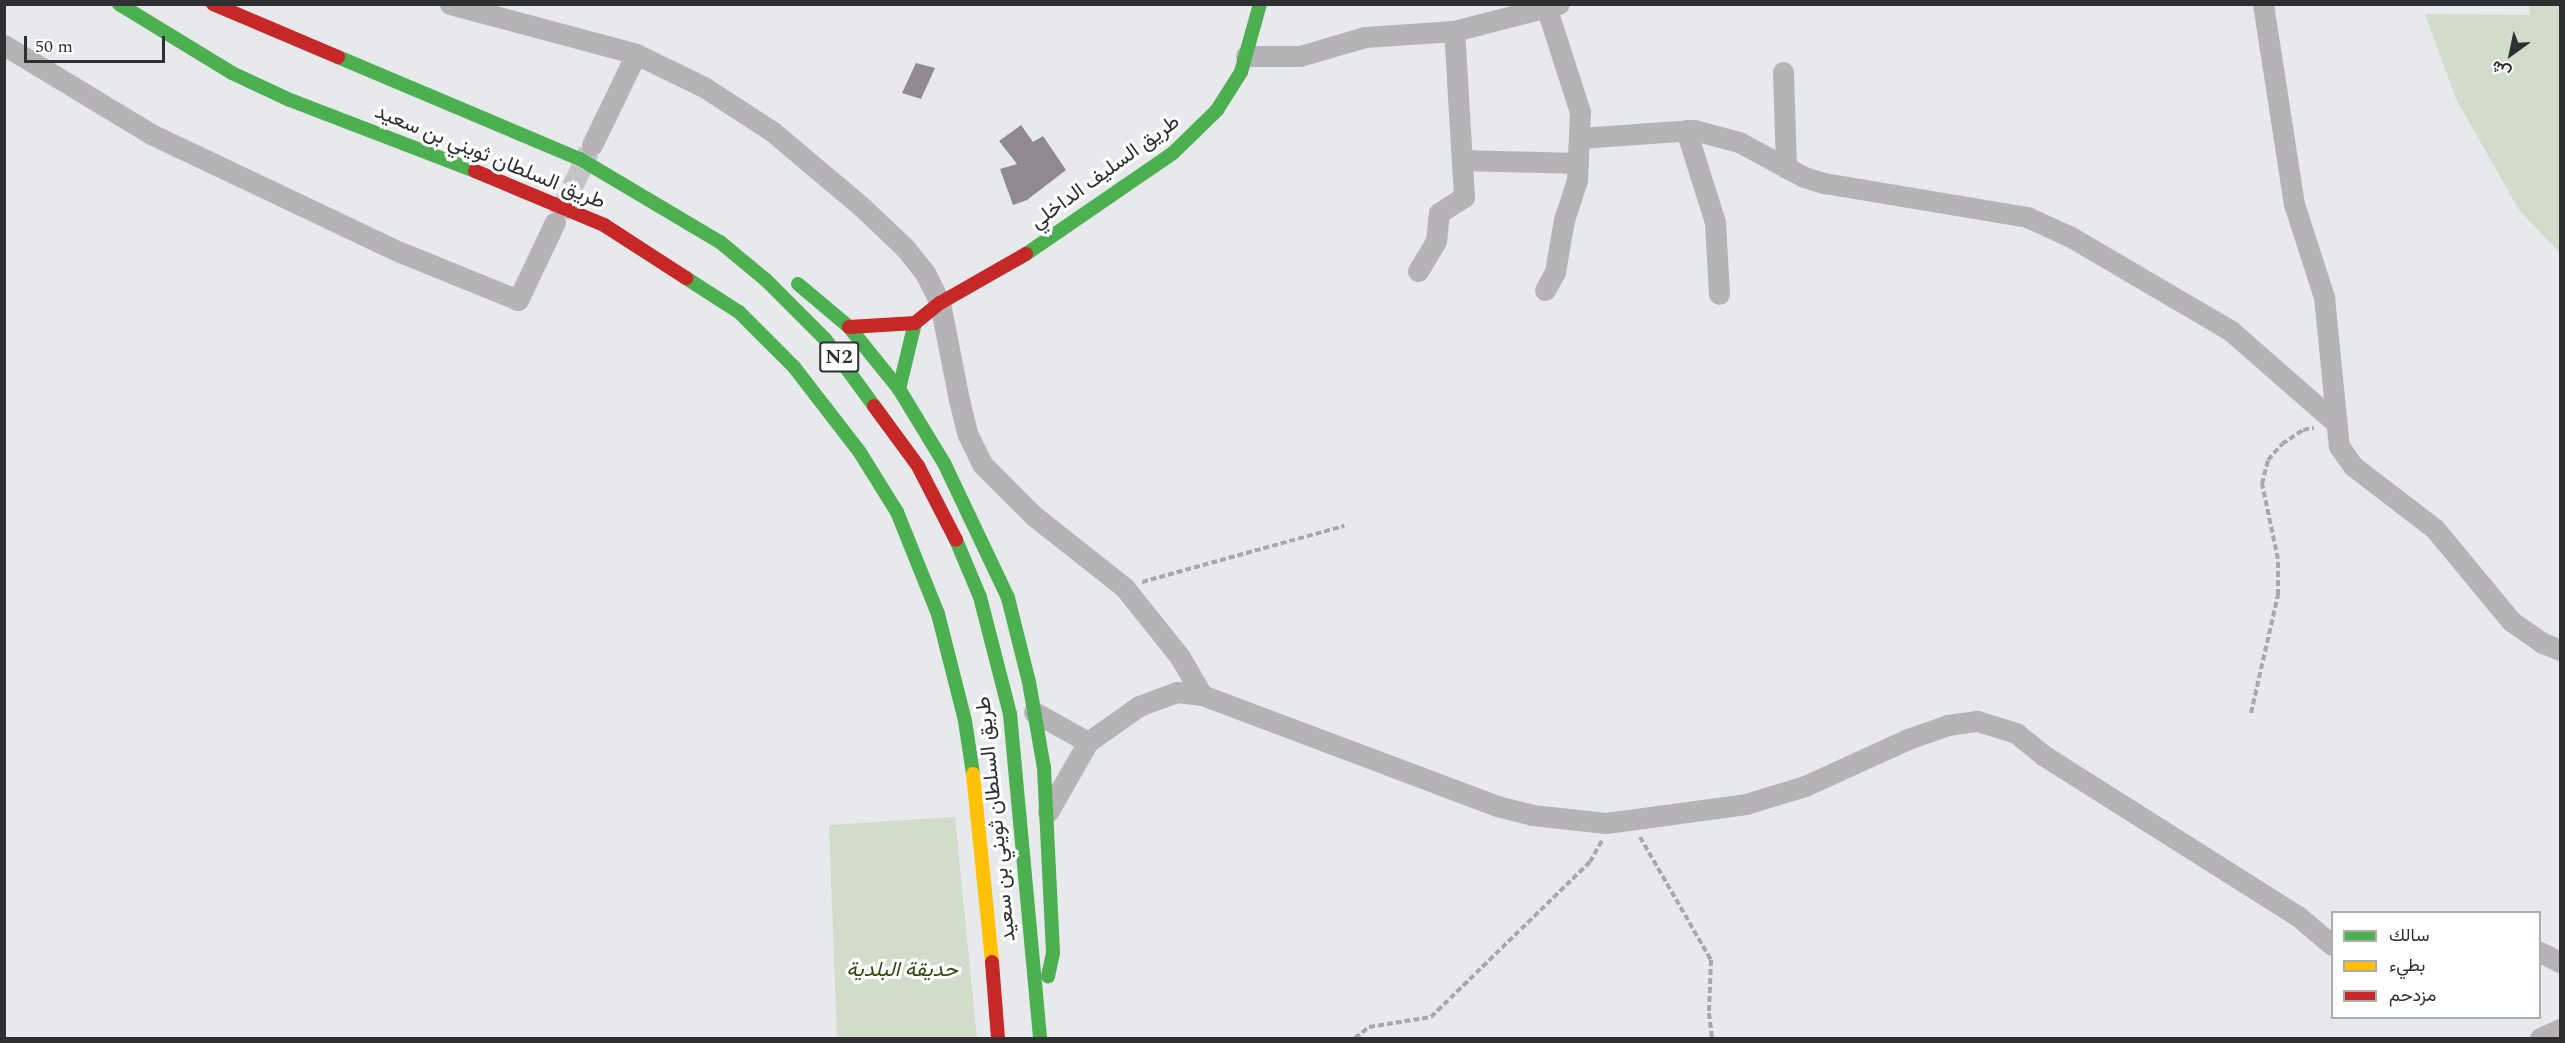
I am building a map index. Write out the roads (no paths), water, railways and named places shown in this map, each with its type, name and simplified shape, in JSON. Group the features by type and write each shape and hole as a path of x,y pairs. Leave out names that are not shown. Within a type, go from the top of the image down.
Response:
{"main road":[{"name":"طريق السلطان ثويني بن سعيد","path":"119,4 232,74 290,100 560,204 604,225 739,312 794,368 859,451 897,512 938,614 965,721 979,809 998,1038"},
{"name":"طريق السلطان ثويني بن سعيد","path":"213,4 586,152 720,242 799,311 862,386 940,504 980,597 1010,714 1040,1032"},
{"name":"طريق السليف الداخلي","path":"915,323 940,303 1052,239 1173,153 1217,110 1241,72 1260,4"},
{"path":"586,152 682,202"},
{"path":"785,273 849,327 899,389 944,463 984,540 1008,598 1035,712 1048,812 1053,953 1040,1032"},
{"path":"849,327 915,323 899,389"}],"street":[{"path":"450,4 636,54 705,87 772,132 905,248 925,273 940,303 962,412 982,464 1034,516 1124,587 1180,657 1202,695"},
{"path":"2263,4 2294,204 2324,297 2339,446 2353,466 2434,529 2511,621 2543,643 2560,650"},
{"path":"1246,56 1300,56 1365,37 1454,31 1553,7 1580,112 1578,163 1554,272 1545,290"},
{"path":"1418,271 1436,241 1439,213 1464,196 1454,31"},
{"path":"4,45 151,134 390,248 518,300 555,222"},
{"path":"586,152 636,54"},
{"path":"1783,72 1786,168"},
{"path":"1579,138 1686,130 1739,142 1786,168 1824,183 2027,217 2071,237 2231,331 2336,423"},
{"path":"1686,130 1715,222 1719,294"},
{"path":"1462,160 1578,163"},
{"path":"1048,812 1088,742 1152,700 1177,692 1202,695 1497,806 1532,815 1606,823 1631,822 1746,804 1782,794 1908,739 1948,725 1977,721 2016,733 2043,756 2299,917 2331,944"},
{"path":"1035,712 1088,742"},
{"path":"2541,952 2560,962"},
{"path":"2540,1038 2560,1029"}],"tunnel":[{"path":"559,215 589,151"}],"park label":[{"name":"حديقة البلدية","path":"902,970"}]}
